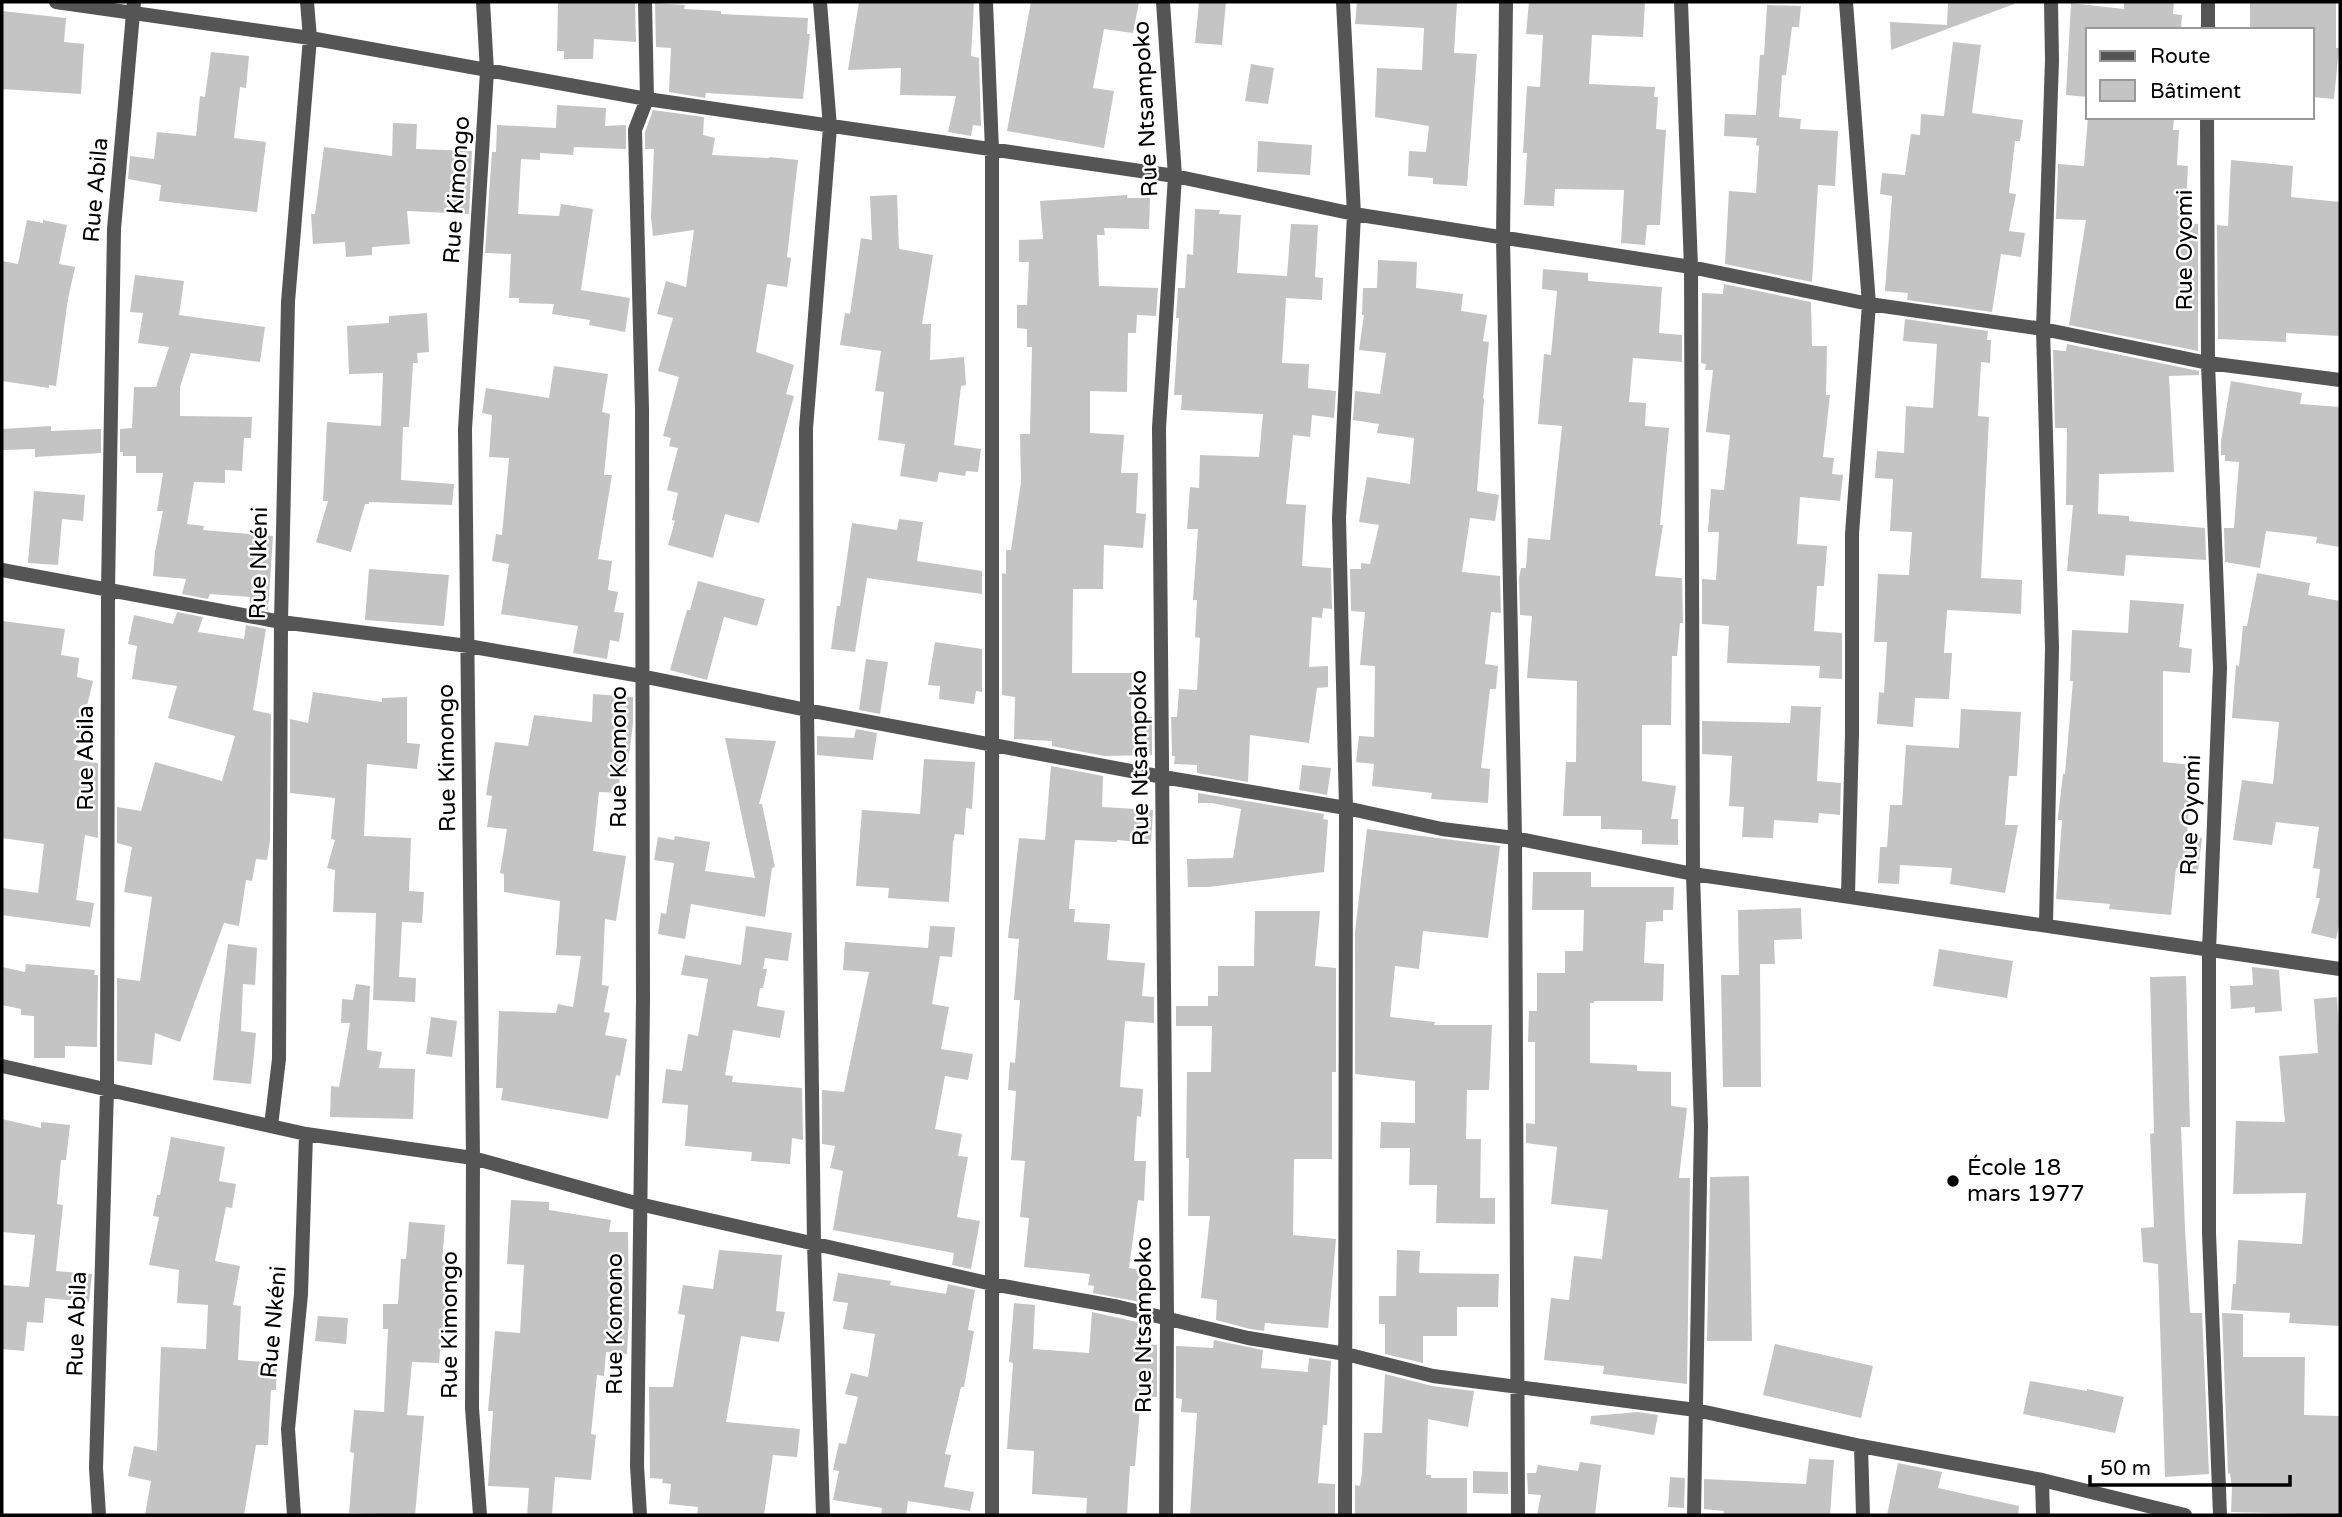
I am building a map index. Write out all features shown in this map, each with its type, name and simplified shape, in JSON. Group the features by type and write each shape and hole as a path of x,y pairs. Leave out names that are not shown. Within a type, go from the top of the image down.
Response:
{"street":[{"path":"56,2 134,8 647,99 1175,176 1354,214 1691,267 1869,304 2043,329 2208,363 2340,380"},
{"name":"Rue Nkéni","path":"271,1126 279,1059 281,622 288,302 310,38 307,2"},
{"name":"Rue Kimongo","path":"480,1515 472,1408 473,1158 465,429 487,71 483,2"},
{"name":"Rue Komono","path":"639,1515 639,1204 643,1001 642,409 635,130 647,99 645,2"},
{"path":"820,2 830,127 806,429 814,1244 823,1515"},
{"path":"986,2 992,150 992,1515"},
{"name":"Rue Ntsampoko","path":"1163,2 1175,176 1159,428 1167,1317 1166,1515"},
{"path":"1343,2 1354,214 1339,518 1346,808 1345,1515"},
{"path":"1506,2 1503,238 1515,838 1518,1515"},
{"path":"1681,2 1691,267 1693,874 1701,1126 1694,1515"},
{"path":"1846,2 1869,304 1852,534 1849,895"},
{"path":"2046,924 2052,648 2043,329 2052,60 2051,2"},
{"path":"2207,2 2207,28"},
{"name":"Rue Abila","path":"99,1515 96,1468 107,1089 108,591 114,229 134,8"},
{"name":"Rue Oyomi","path":"2207,119 2208,363 2220,668 2209,951 2209,1233 2220,1515"},
{"path":"2,570 281,622 468,646 641,676 807,710 1163,777 1346,808 1442,829 1515,838 1693,874 2340,969"},
{"path":"2,1066 306,1134 473,1158 639,1204 992,1284 1167,1317 1248,1338 1346,1354 1433,1376 1696,1410 1861,1446 2042,1480 2185,1515"},
{"name":"Rue Nkéni","path":"294,1515 288,1429 302,1281 306,1134"},
{"path":"1861,1446 1863,1515"},
{"path":"2042,1480 2043,1515"}],"building":[{"path":"558,2 635,2 636,42 594,39 593,59 564,59 564,51 557,51"},
{"path":"859,2 974,2 971,56 979,58 981,126 973,125 971,136 948,132 956,96 900,95 901,68 848,70"},
{"path":"1031,2 1139,2 1133,33 1104,29 1093,88 1114,91 1104,148 1007,131"},
{"path":"1199,2 1226,2 1222,45 1195,43"},
{"path":"1357,2 1457,2 1454,53 1477,54 1467,186 1433,184 1433,178 1408,176 1409,151 1426,152 1429,126 1375,117 1377,68 1422,70 1424,28 1355,24"},
{"path":"1529,2 1645,2 1643,37 1592,35 1589,84 1655,87 1654,97 1658,97 1656,129 1666,130 1660,225 1647,225 1645,245 1621,243 1624,190 1555,189 1554,206 1524,205 1527,153 1523,153 1527,86 1540,87 1543,35 1526,34"},
{"path":"1948,2 2014,4 1891,50 1890,22 1947,25"},
{"path":"2124,2 2174,2 2173,14 2182,15 2181,28 2086,28 2086,97 2066,95 2071,3 2124,9"},
{"path":"2250,2 2336,2 2336,48 2339,48 2334,99 2314,97 2314,28 2250,28"},
{"path":"655,3 685,5 684,9 721,11 721,14 808,18 807,34 810,34 803,99 706,93 705,98 669,92 671,48 656,47"},
{"path":"1767,5 1801,6 1799,27 1792,27 1786,75 1782,75 1779,117 1801,119 1800,129 1838,131 1835,186 1818,185 1812,282 1725,264 1729,191 1756,193 1759,146 1756,145 1757,138 1724,136 1725,114 1756,115"},
{"path":"2,11 66,18 64,42 84,44 81,94 2,89"},
{"path":"1953,42 1981,45 1972,113 2023,120 2020,141 2015,141 2009,193 2016,194 2009,231 2025,233 2021,257 2001,254 1992,312 1907,300 1908,293 1885,291 1892,196 1880,194 1882,173 1905,175 1911,134 1920,135 1921,114 1944,116"},
{"path":"211,52 249,56 246,88 240,87 234,138 266,142 257,212 159,201 161,185 128,179 130,156 154,159 157,132 196,136 200,96 205,97"},
{"path":"1251,64 1274,68 1268,104 1245,101"},
{"path":"557,105 606,108 605,126 626,125 626,149 574,147 573,155 540,153 540,160 521,159 518,214 559,216 561,204 593,209 581,290 630,298 625,332 589,325 590,320 552,314 554,304 519,303 519,298 509,298 511,254 485,253 492,152 496,152 497,125 556,128"},
{"path":"653,110 704,117 703,135 715,138 712,155 798,160 787,257 791,258 787,287 767,284 756,352 794,365 786,394 794,396 759,523 725,514 713,558 668,545 675,521 672,520 678,493 667,490 678,448 669,446 671,438 663,436 679,377 658,371 673,318 657,314 666,281 686,287 694,230 653,236 651,217 654,149 645,149 645,132"},
{"path":"2088,119 2174,119 2173,130 2179,130 2177,165 2188,166 2185,223 2198,224 2198,351 2069,325 2086,220 2056,219 2058,164 2084,166"},
{"path":"393,123 417,124 416,149 472,151 469,214 407,211 410,244 372,247 372,255 346,257 345,242 313,244 311,214 315,214 324,147 392,156"},
{"path":"1258,141 1312,145 1310,175 1257,172"},
{"path":"2231,160 2293,166 2291,197 2340,202 2340,336 2286,333 2286,342 2218,339 2217,225 2228,226"},
{"path":"897,195 899,249 933,255 922,324 931,324 930,360 964,357 966,385 961,386 954,445 981,449 978,472 966,471 965,476 939,472 937,482 900,476 905,444 878,440 884,392 875,391 881,351 840,345 845,313 850,314 861,238 872,240 870,196"},
{"path":"1127,195 1127,198 1150,198 1149,229 1104,228 1105,235 1097,235 1099,286 1158,288 1156,316 1137,315 1136,333 1128,333 1127,392 1090,391 1090,433 1124,435 1121,473 1138,473 1136,513 1146,514 1143,548 1104,545 1103,589 1073,589 1072,673 1132,673 1131,716 1152,717 1152,755 1104,756 1052,746 1052,741 1014,739 1015,697 1002,695 1002,573 1006,574 1006,550 1011,550 1021,482 1020,434 1030,434 1032,347 1027,347 1027,329 1017,328 1017,305 1027,305 1029,262 1019,262 1019,240 1043,239 1040,201"},
{"path":"1195,209 1220,210 1219,214 1241,215 1237,273 1287,276 1291,224 1318,225 1315,277 1323,278 1322,300 1286,298 1282,363 1309,364 1308,388 1336,391 1334,418 1312,415 1310,437 1293,435 1286,504 1306,505 1302,566 1331,568 1332,609 1323,608 1322,618 1312,617 1309,667 1328,666 1328,687 1317,688 1309,743 1250,735 1248,782 1197,773 1197,765 1174,764 1175,756 1172,756 1171,717 1177,717 1179,689 1197,690 1200,638 1195,637 1197,600 1193,600 1198,529 1187,529 1190,487 1199,488 1200,455 1259,457 1263,414 1181,410 1182,395 1174,395 1179,318 1176,318 1178,288 1185,288 1187,254 1193,255"},
{"path":"27,220 67,225 59,264 75,267 56,386 49,385 49,388 2,381 2,261 18,264"},
{"path":"1378,260 1417,262 1416,288 1463,294 1461,311 1487,315 1483,341 1489,342 1477,491 1499,495 1495,521 1470,518 1462,572 1500,576 1501,613 1491,612 1485,664 1498,666 1496,689 1490,689 1481,768 1490,769 1488,803 1431,799 1432,793 1372,786 1374,764 1356,762 1359,736 1374,737 1375,666 1360,665 1365,612 1351,611 1350,569 1361,569 1361,563 1370,564 1379,525 1359,522 1367,477 1410,484 1414,438 1377,433 1379,424 1353,420 1355,391 1380,394 1386,353 1359,350 1364,315 1363,288 1377,288"},
{"path":"1543,269 1588,273 1588,281 1662,287 1659,333 1682,335 1682,362 1633,358 1629,402 1646,403 1645,426 1669,428 1660,525 1663,525 1655,576 1682,578 1683,623 1680,623 1677,656 1672,656 1671,725 1642,725 1642,781 1676,786 1671,819 1678,819 1678,845 1642,844 1642,830 1601,829 1601,816 1563,816 1566,762 1576,762 1577,681 1527,678 1532,616 1520,615 1519,578 1521,568 1526,568 1528,538 1550,540 1562,426 1538,424 1544,354 1551,355 1557,291 1542,289"},
{"path":"135,275 184,281 179,315 265,327 260,362 191,353 180,387 180,416 252,417 251,438 244,438 242,471 225,470 225,483 194,482 187,524 204,526 203,530 273,536 268,610 249,606 250,597 210,594 208,599 182,594 186,579 153,576 163,511 157,511 163,473 136,473 136,456 123,456 123,452 120,452 120,429 132,428 134,387 156,387 169,347 138,343 143,313 130,312"},
{"path":"1724,284 1811,302 1812,346 1827,346 1826,395 1830,395 1823,457 1834,458 1832,474 1843,475 1840,501 1800,497 1797,544 1827,546 1824,586 1817,586 1814,631 1842,633 1842,679 1819,678 1820,666 1727,663 1729,626 1702,624 1702,579 1716,580 1719,532 1708,532 1711,489 1724,490 1730,435 1706,432 1713,370 1705,370 1706,364 1701,363 1702,293 1723,294"},
{"path":"427,313 429,352 417,353 418,363 413,363 409,427 403,427 401,480 454,484 452,505 369,502 365,504 351,552 316,542 328,501 323,501 327,422 381,426 383,373 349,374 347,326 389,323 389,316"},
{"path":"1905,319 1988,331 1987,340 1991,340 1990,363 1981,362 1978,416 1989,417 1981,578 2022,580 2021,614 1947,610 1944,653 1952,653 1949,699 1915,698 1913,727 1877,724 1879,692 1884,693 1887,642 1874,642 1878,574 1909,575 1912,532 1890,531 1893,479 1875,478 1877,451 1904,453 1906,406 1933,408 1937,344 1903,341"},
{"path":"2067,344 2199,371 2199,375 2169,376 2174,472 2099,474 2098,514 2129,516 2129,521 2205,528 2206,560 2126,555 2124,576 2067,571 2073,505 2066,505 2067,428 2055,428 2053,350 2066,351"},
{"path":"554,366 608,374 602,412 610,414 604,475 612,475 598,559 612,561 608,590 618,592 614,612 624,613 619,642 610,640 607,659 573,653 578,626 501,614 509,564 492,561 496,534 502,535 509,458 489,457 492,415 482,413 486,388 549,398"},
{"path":"2231,381 2302,393 2300,404 2340,407 2340,547 2316,543 2317,537 2266,531 2260,568 2225,562 2224,528 2234,528 2239,462 2225,461 2225,455 2221,455"},
{"path":"51,426 51,431 101,429 101,453 35,457 35,449 2,450 2,429"},
{"path":"34,491 85,495 83,521 62,519 58,565 28,563"},
{"path":"899,519 923,522 917,561 982,571 982,594 867,578 855,652 831,649 852,523 897,530"},
{"path":"369,569 449,575 444,626 365,620"},
{"path":"2257,573 2310,583 2308,595 2340,601 2340,921 2336,939 2311,933 2320,898 2316,898 2320,869 2313,868 2319,827 2276,822 2272,845 2233,840 2242,780 2273,784 2279,722 2232,718 2236,665 2239,666 2243,626 2247,626"},
{"path":"698,581 765,599 757,626 724,617 707,680 670,670"},
{"path":"2130,600 2184,604 2179,647 2192,649 2190,673 2163,671 2163,762 2192,765 2187,836 2202,838 2198,870 2176,868 2171,915 2109,909 2110,904 2056,899 2062,820 2058,820 2058,817 2065,774 2073,681 2070,681 2072,630 2128,633"},
{"path":"177,612 203,617 198,632 244,639 246,625 266,629 253,710 271,714 270,840 267,860 256,859 252,881 246,880 239,926 224,923 180,1042 155,1033 152,1065 117,1061 117,978 140,981 152,897 124,892 132,847 117,843 117,807 141,811 155,762 222,781 235,736 168,718 177,686 132,679 137,646 128,644 134,615 173,624"},
{"path":"2,621 65,629 61,655 79,658 77,677 93,681 74,760 98,763 98,838 85,835 76,900 94,903 90,927 2,915 2,888 38,893 44,844 2,838"},
{"path":"935,642 982,649 982,692 976,691 974,704 939,699 940,686 928,685"},
{"path":"866,659 888,662 880,714 859,710"},
{"path":"313,692 382,702 382,698 407,697 407,743 420,744 417,769 367,764 364,836 411,838 409,891 424,892 422,923 402,922 399,977 416,978 415,1002 373,1000 376,913 333,912 335,870 327,868 335,840 331,839 335,798 290,793 290,719 308,723"},
{"path":"593,694 633,697 627,772 620,771 619,793 599,792 593,851 626,856 616,921 605,919 602,985 609,986 604,1012 610,1013 605,1035 627,1039 620,1076 616,1075 608,1119 501,1100 503,1088 496,1088 499,1011 556,1013 558,1004 573,1007 581,956 556,955 560,901 504,892 504,874 500,873 507,829 487,827 492,796 486,795 495,742 528,746 534,715 592,722"},
{"path":"1791,706 1821,707 1817,781 1841,783 1840,815 1819,813 1818,823 1774,820 1773,838 1742,837 1744,807 1729,806 1732,756 1702,754 1702,721 1790,723"},
{"path":"1961,709 2021,712 2017,776 2009,776 2005,825 2018,825 2005,893 1950,884 1952,868 1900,865 1899,884 1878,883 1880,847 1887,847 1890,805 1902,805 1906,745 1959,748"},
{"path":"856,729 877,733 873,760 817,755 817,736 854,738"},
{"path":"725,738 776,741 759,804 762,804 775,867 772,868 765,917 691,904 685,939 658,934 661,913 666,914 674,863 654,860 658,837 674,840 675,836 710,842 705,871 755,878"},
{"path":"924,759 975,762 972,809 966,808 964,835 955,834 953,843 949,902 888,898 889,888 856,886 862,810 920,814"},
{"path":"1302,765 1331,768 1327,795 1299,790"},
{"path":"1051,766 1103,776 1102,807 1153,810 1151,843 1075,840 1069,909 1075,909 1074,922 1110,924 1107,960 1145,963 1142,996 1154,997 1154,1023 1125,1021 1120,1087 1143,1089 1141,1117 1137,1116 1134,1161 1146,1161 1144,1201 1138,1200 1129,1268 1150,1271 1145,1303 1093,1293 1094,1286 1088,1285 1090,1274 1024,1267 1029,1218 1020,1217 1025,1161 1011,1160 1016,1091 1008,1090 1010,1062 1015,1063 1020,1000 1014,1000 1019,939 1008,938 1019,838 1045,840"},
{"path":"1198,793 1324,814 1323,819 1328,820 1324,872 1209,887 1188,887 1187,859 1233,858 1241,809 1198,803"},
{"path":"1367,829 1500,846 1488,938 1423,931 1419,969 1395,966 1390,1017 1435,1022 1434,1025 1492,1025 1489,1090 1467,1090 1466,1139 1481,1139 1480,1198 1495,1198 1495,1224 1436,1223 1437,1185 1409,1185 1410,1148 1380,1148 1381,1122 1415,1123 1415,1081 1355,1074 1355,932"},
{"path":"1533,872 1591,872 1591,887 1674,887 1673,910 1663,910 1663,921 1646,922 1644,963 1664,964 1663,1001 1590,1003 1590,1063 1637,1065 1637,1071 1671,1072 1671,1106 1687,1108 1679,1178 1690,1178 1687,1384 1603,1374 1604,1366 1544,1360 1551,1298 1569,1300 1574,1256 1602,1259 1608,1210 1551,1204 1557,1147 1526,1143 1526,1123 1535,1124 1535,1042 1528,1042 1529,1011 1537,1011 1537,973 1565,973 1565,951 1583,951 1584,910 1532,910"},
{"path":"1801,908 1802,939 1774,940 1775,964 1760,964 1761,1087 1723,1087 1721,975 1739,975 1738,910"},
{"path":"1255,911 1320,911 1315,966 1336,968 1336,1072 1332,1072 1332,1159 1294,1159 1293,1235 1336,1239 1328,1328 1265,1323 1264,1331 1250,1329 1216,1320 1217,1300 1201,1298 1210,1216 1188,1216 1187,1072 1211,1072 1212,1026 1176,1026 1176,1006 1208,1006 1208,996 1218,996 1218,966 1254,966"},
{"path":"746,926 792,933 788,961 765,958 763,969 767,969 757,1006 785,1011 780,1038 733,1030 725,1075 733,1076 732,1082 802,1088 803,1140 792,1138 790,1164 751,1161 752,1152 685,1146 688,1105 662,1103 666,1069 682,1071 688,1034 698,1036 708,979 681,975 685,955 741,965"},
{"path":"930,926 955,927 952,957 940,956 932,1004 949,1007 941,1049 973,1054 968,1080 945,1076 935,1129 962,1134 958,1156 968,1157 957,1217 980,1221 971,1269 952,1265 954,1253 833,1230 843,1171 830,1168 835,1146 822,1144 822,1090 844,1092 869,972 843,970 845,942 928,948"},
{"path":"228,944 257,948 255,985 243,984 241,1031 256,1033 251,1084 213,1080"},
{"path":"1939,949 2013,961 2007,998 1933,986"},
{"path":"26,964 95,970 94,975 98,975 97,1047 65,1046 65,1058 34,1058 34,1016 21,1015 21,1009 2,1005 2,967 25,972"},
{"path":"2252,967 2279,970 2282,1011 2255,1013 2255,1007 2231,1009 2230,986 2253,985"},
{"path":"2186,976 2190,1127 2181,1127 2185,1228 2190,1313 2202,1313 2209,1474 2165,1477 2158,1264 2143,1262 2141,1228 2154,1227 2150,1134 2154,1133 2150,977"},
{"path":"356,984 370,986 367,1050 382,1052 379,1068 415,1069 413,1119 330,1117 331,1086 339,1087 350,1023 341,1023 342,999 353,1000"},
{"path":"2337,997 2340,1044 2340,1326 2289,1323 2290,1313 2231,1310 2233,1284 2236,1284 2238,1240 2302,1244 2306,1193 2233,1194 2236,1121 2285,1122 2279,1056 2318,1053 2314,999"},
{"path":"431,1017 457,1021 452,1057 426,1054"},
{"path":"2,1119 41,1128 41,1122 70,1125 66,1160 61,1160 57,1204 63,1205 56,1271 92,1274 89,1302 45,1298 43,1323 27,1322 24,1351 2,1349 2,1285 29,1287 35,1235 2,1232"},
{"path":"171,1137 225,1147 219,1181 236,1184 232,1208 226,1207 215,1261 240,1266 233,1305 241,1306 238,1360 277,1363 276,1390 271,1390 268,1445 256,1445 244,1515 145,1515 151,1481 128,1476 134,1446 157,1451 161,1347 206,1349 208,1305 177,1303 179,1270 149,1265 159,1217 153,1216 157,1195 160,1195"},
{"path":"1749,1176 1752,1341 1707,1341 1710,1177"},
{"path":"511,1200 549,1202 549,1210 611,1220 609,1232 628,1232 627,1354 606,1352 604,1376 597,1375 591,1434 596,1435 591,1480 555,1477 552,1515 527,1515 529,1488 488,1486 493,1411 488,1411 495,1331 520,1333 524,1265 507,1264"},
{"path":"409,1222 445,1225 442,1261 450,1262 448,1329 442,1329 439,1363 412,1362 407,1415 424,1416 415,1515 349,1513 354,1410 384,1412 388,1329 383,1329 383,1304 398,1304 401,1259 406,1259"},
{"path":"719,1250 782,1255 776,1311 785,1312 779,1342 741,1336 726,1422 800,1429 797,1457 773,1455 764,1515 697,1515 698,1507 669,1504 671,1484 662,1483 663,1479 650,1478 649,1387 673,1387 685,1315 678,1314 683,1285 713,1289"},
{"path":"1397,1250 1420,1251 1419,1273 1499,1274 1498,1307 1457,1307 1457,1336 1423,1336 1423,1363 1385,1354 1385,1324 1379,1324 1379,1296 1396,1296"},
{"path":"838,1273 891,1281 890,1285 946,1294 948,1284 975,1290 968,1330 974,1331 964,1387 961,1387 945,1454 951,1455 944,1487 974,1492 970,1511 908,1501 906,1515 881,1515 882,1508 833,1500 839,1471 833,1470 839,1443 846,1444 858,1397 845,1394 851,1373 868,1377 875,1334 843,1329 848,1303 833,1301"},
{"path":"1014,1303 1035,1305 1033,1349 1089,1353 1092,1312 1146,1324 1144,1344 1157,1345 1157,1397 1141,1396 1135,1466 1130,1466 1127,1515 1086,1515 1087,1498 1032,1494 1034,1451 1007,1449 1013,1363 1009,1362"},
{"path":"2222,1313 2243,1314 2243,1357 2305,1357 2304,1415 2339,1416 2340,1515 2231,1512"},
{"path":"318,1316 348,1318 346,1344 315,1341"},
{"path":"1214,1340 1263,1350 1261,1368 1308,1372 1309,1358 1331,1361 1327,1425 1323,1425 1318,1483 1335,1484 1335,1515 1190,1515 1197,1413 1181,1412 1182,1399 1176,1398 1176,1346 1213,1348"},
{"path":"1775,1344 1873,1366 1861,1418 1763,1395"},
{"path":"1385,1374 1432,1386 1474,1391 1468,1427 1428,1419 1426,1475 1431,1475 1431,1478 1467,1478 1467,1515 1355,1515 1355,1485 1360,1486 1364,1433 1382,1433"},
{"path":"2030,1381 2124,1397 2115,1433 2023,1414"},
{"path":"1639,1412 1658,1415 1654,1435 1590,1424 1591,1416"},
{"path":"1809,1459 1834,1460 1830,1515 1723,1515 1724,1511 1704,1509 1704,1479 1806,1484"},
{"path":"1580,1462 1601,1465 1595,1515 1537,1515 1541,1495 1528,1494 1527,1473 1536,1473 1538,1465 1578,1471"},
{"path":"1898,1463 1942,1472 1938,1488 2019,1506 2018,1515 1887,1515"},
{"path":"1473,1471 1508,1472 1508,1494 1473,1493"},
{"path":"1670,1477 1685,1478 1684,1508 1668,1507"}],"place":[{"name":"École 18 mars 1977","path":"1953,1181"}]}
